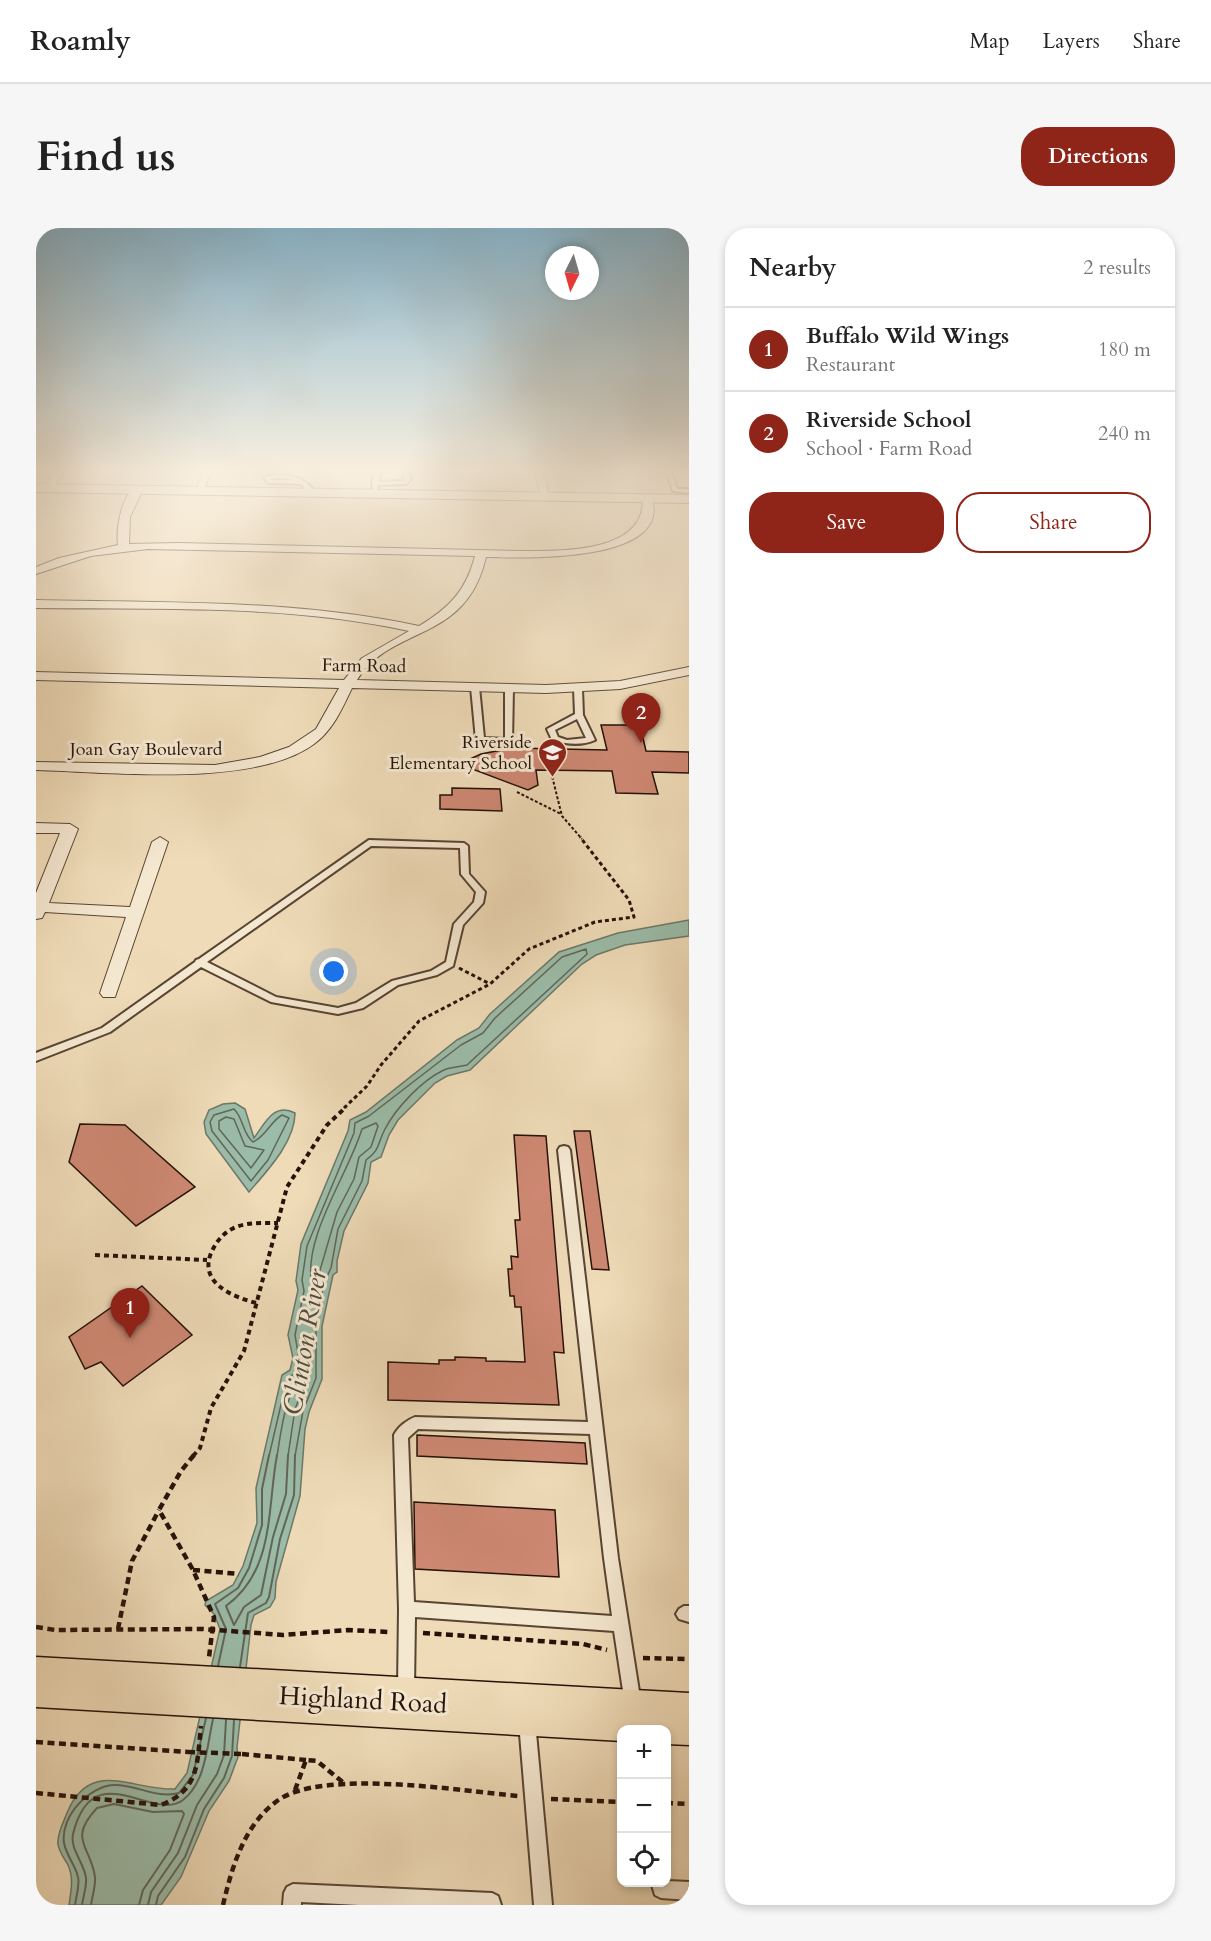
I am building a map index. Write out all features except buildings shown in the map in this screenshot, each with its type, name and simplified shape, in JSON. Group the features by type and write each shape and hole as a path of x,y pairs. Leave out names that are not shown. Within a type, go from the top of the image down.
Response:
{"highway":[{"name":"Highland Road","path":"36,1682 526,1709 652,1720"}],"street":[{"path":"36,571 70,558 124,548 547,554 602,546"},
{"name":"Joan Gay Boulevard","path":"36,766 189,770 240,766 293,750 311,740 329,722 348,684 366,662 422,630 453,609 468,594 474,583 481,553"},
{"path":"36,604 301,610 370,618 422,630"},
{"name":"Farm Road","path":"36,676 578,689 620,685 689,671"},
{"path":"36,828 70,830 37,909 136,912"},
{"path":"109,993 160,842"}],"lane":[{"path":"475,687 480,740 509,741 508,688"},
{"path":"578,689 579,715 591,740 566,742 555,738 552,729 579,715"},
{"path":"36,1057 106,1030 199,962 369,843 464,846 465,874 481,892 482,898 459,924 450,964 434,973 395,983 359,1005 338,1011 274,1000 199,962"},
{"path":"564,1150 625,1654 652,1720"},
{"path":"406,1702 407,1609 401,1435 415,1423 596,1428"},
{"path":"407,1609 621,1624"},
{"path":"526,1709 543,1905"},
{"path":"661,1887 661,1889 689,1891"},
{"path":"292,1905 293,1893 492,1902 492,1905"}],"path":[{"path":"551,772 561,814"},
{"path":"118,1629 132,1561 181,1471 200,1448 211,1408 244,1351 287,1187 327,1125 367,1086 381,1065 419,1021 490,984 529,949 595,922 632,919 629,900 609,871 561,814 516,792"},
{"path":"450,964 490,984"},
{"path":"255,1303 232,1297 214,1285 208,1271 208,1260 213,1247 229,1230 244,1224 279,1223"},
{"path":"95,1255 208,1260"},
{"path":"39,1793 161,1805 174,1801 188,1791 194,1775 202,1690 214,1617 203,1589 159,1510"},
{"path":"193,1570 239,1574"},
{"path":"36,1627 202,1629 283,1635 348,1630 583,1644 644,1658 689,1659"},
{"path":"36,1742 242,1754 317,1761 345,1784"},
{"path":"295,1790 306,1760"},
{"path":"223,1905 232,1867 252,1830 270,1806 295,1790 345,1784 617,1802"},
{"path":"671,1803 689,1804"}],"water":[{"name":"Clinton River","path":"689,920 689,936 625,945 596,955 582,964 470,1070 447,1076 435,1083 398,1120 389,1135 381,1157 371,1162 368,1183 344,1231 337,1261 337,1272 333,1275 322,1326 322,1379 305,1429 300,1496 276,1582 275,1598 270,1607 254,1615 251,1625 237,1747 238,1757 229,1781 209,1811 181,1877 161,1905 69,1905 71,1875 59,1850 58,1840 67,1813 77,1796 88,1786 100,1781 175,1789 187,1773 220,1629 214,1614 205,1605 206,1601 233,1585 243,1566 257,1523 256,1488 282,1375 290,1370 293,1358 288,1335 298,1290 296,1281 301,1244 348,1131 350,1120 366,1112 457,1040 479,1028 490,1014 559,952 618,933"},
{"path":"235,1103 245,1109 254,1138 266,1121 276,1112 288,1110 295,1113 290,1135 279,1156 249,1192 206,1134 204,1122 209,1110 223,1104"}],"place":[{"name":"Riverside School","path":"641,743"},
{"name":"Riverside Elementary School","path":"553,778"},
{"name":"Buffalo Wild Wings","path":"130,1338"}]}
